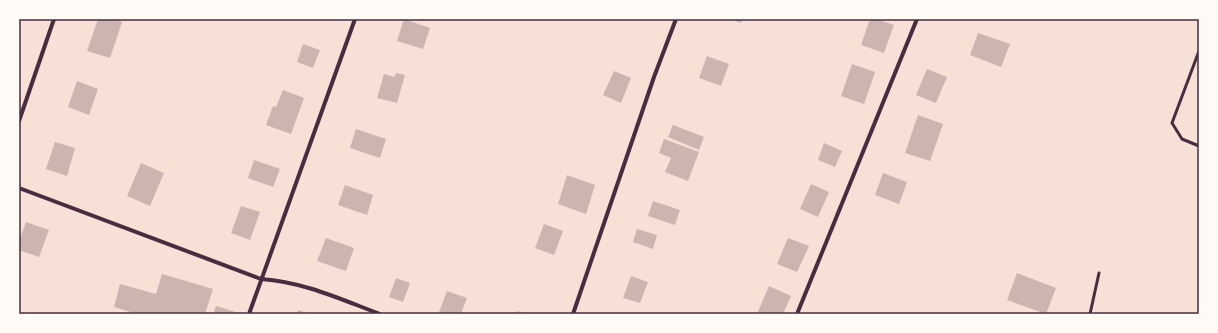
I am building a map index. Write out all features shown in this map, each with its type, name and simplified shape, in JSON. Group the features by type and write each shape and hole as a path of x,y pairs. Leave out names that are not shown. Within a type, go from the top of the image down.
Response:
{"street":[{"path":"19,122 54,19"},
{"path":"250,314 261,279 355,19"},
{"path":"574,314 654,77 676,19"},
{"path":"797,314 917,19"},
{"path":"19,188 261,279 285,280 304,285 380,314"}],"lane":[{"path":"1199,51 1172,123 1182,139 1199,146"},
{"path":"1090,314 1099,273"}],"building":[{"path":"98,19 112,19 122,22 110,58 87,51"},
{"path":"404,19 430,28 423,49 397,41"},
{"path":"730,19 742,19 741,23"},
{"path":"870,19 876,19 894,25 884,53 861,45"},
{"path":"978,33 1010,44 1001,67 970,55"},
{"path":"303,44 320,50 313,68 297,62"},
{"path":"707,56 729,64 721,86 699,78"},
{"path":"852,64 875,72 864,104 841,96"},
{"path":"927,69 947,77 936,103 916,95"},
{"path":"614,71 631,78 621,103 603,95"},
{"path":"396,73 405,75 397,103 377,98 384,74 394,77"},
{"path":"77,81 98,89 89,115 68,107"},
{"path":"283,90 304,98 291,134 266,125 273,106 276,107"},
{"path":"918,115 943,124 930,161 905,153"},
{"path":"673,125 704,137 699,150 668,137"},
{"path":"356,129 386,139 380,158 350,148"},
{"path":"664,139 699,152 688,181 665,172 671,158 659,153"},
{"path":"55,142 75,148 67,176 46,169"},
{"path":"824,143 842,151 835,167 818,160"},
{"path":"254,160 280,169 273,187 248,178"},
{"path":"141,163 164,173 150,206 127,196"},
{"path":"883,173 907,182 899,204 875,195"},
{"path":"567,175 595,185 586,214 558,204"},
{"path":"811,184 829,192 818,217 800,209"},
{"path":"345,185 373,195 367,215 338,205"},
{"path":"653,201 680,210 675,225 648,216"},
{"path":"241,206 260,212 250,240 231,233"},
{"path":"26,222 49,230 39,257 19,250 19,242"},
{"path":"544,224 563,231 554,255 535,248"},
{"path":"637,229 657,235 653,249 633,242"},
{"path":"326,238 354,248 346,271 317,261"},
{"path":"788,238 809,246 797,272 777,264"},
{"path":"1017,273 1056,288 1046,314 1007,300"},
{"path":"162,274 213,289 205,314 137,314 114,307 120,284 156,294"},
{"path":"631,276 648,282 640,303 623,298"},
{"path":"396,278 410,283 403,302 389,297"},
{"path":"769,286 791,296 783,314 757,314"},
{"path":"447,291 467,298 461,314 446,314 439,312"},
{"path":"216,306 239,313 239,314 213,314"},
{"path":"298,310 311,314 297,314"},
{"path":"518,311 526,314 516,314"}]}
